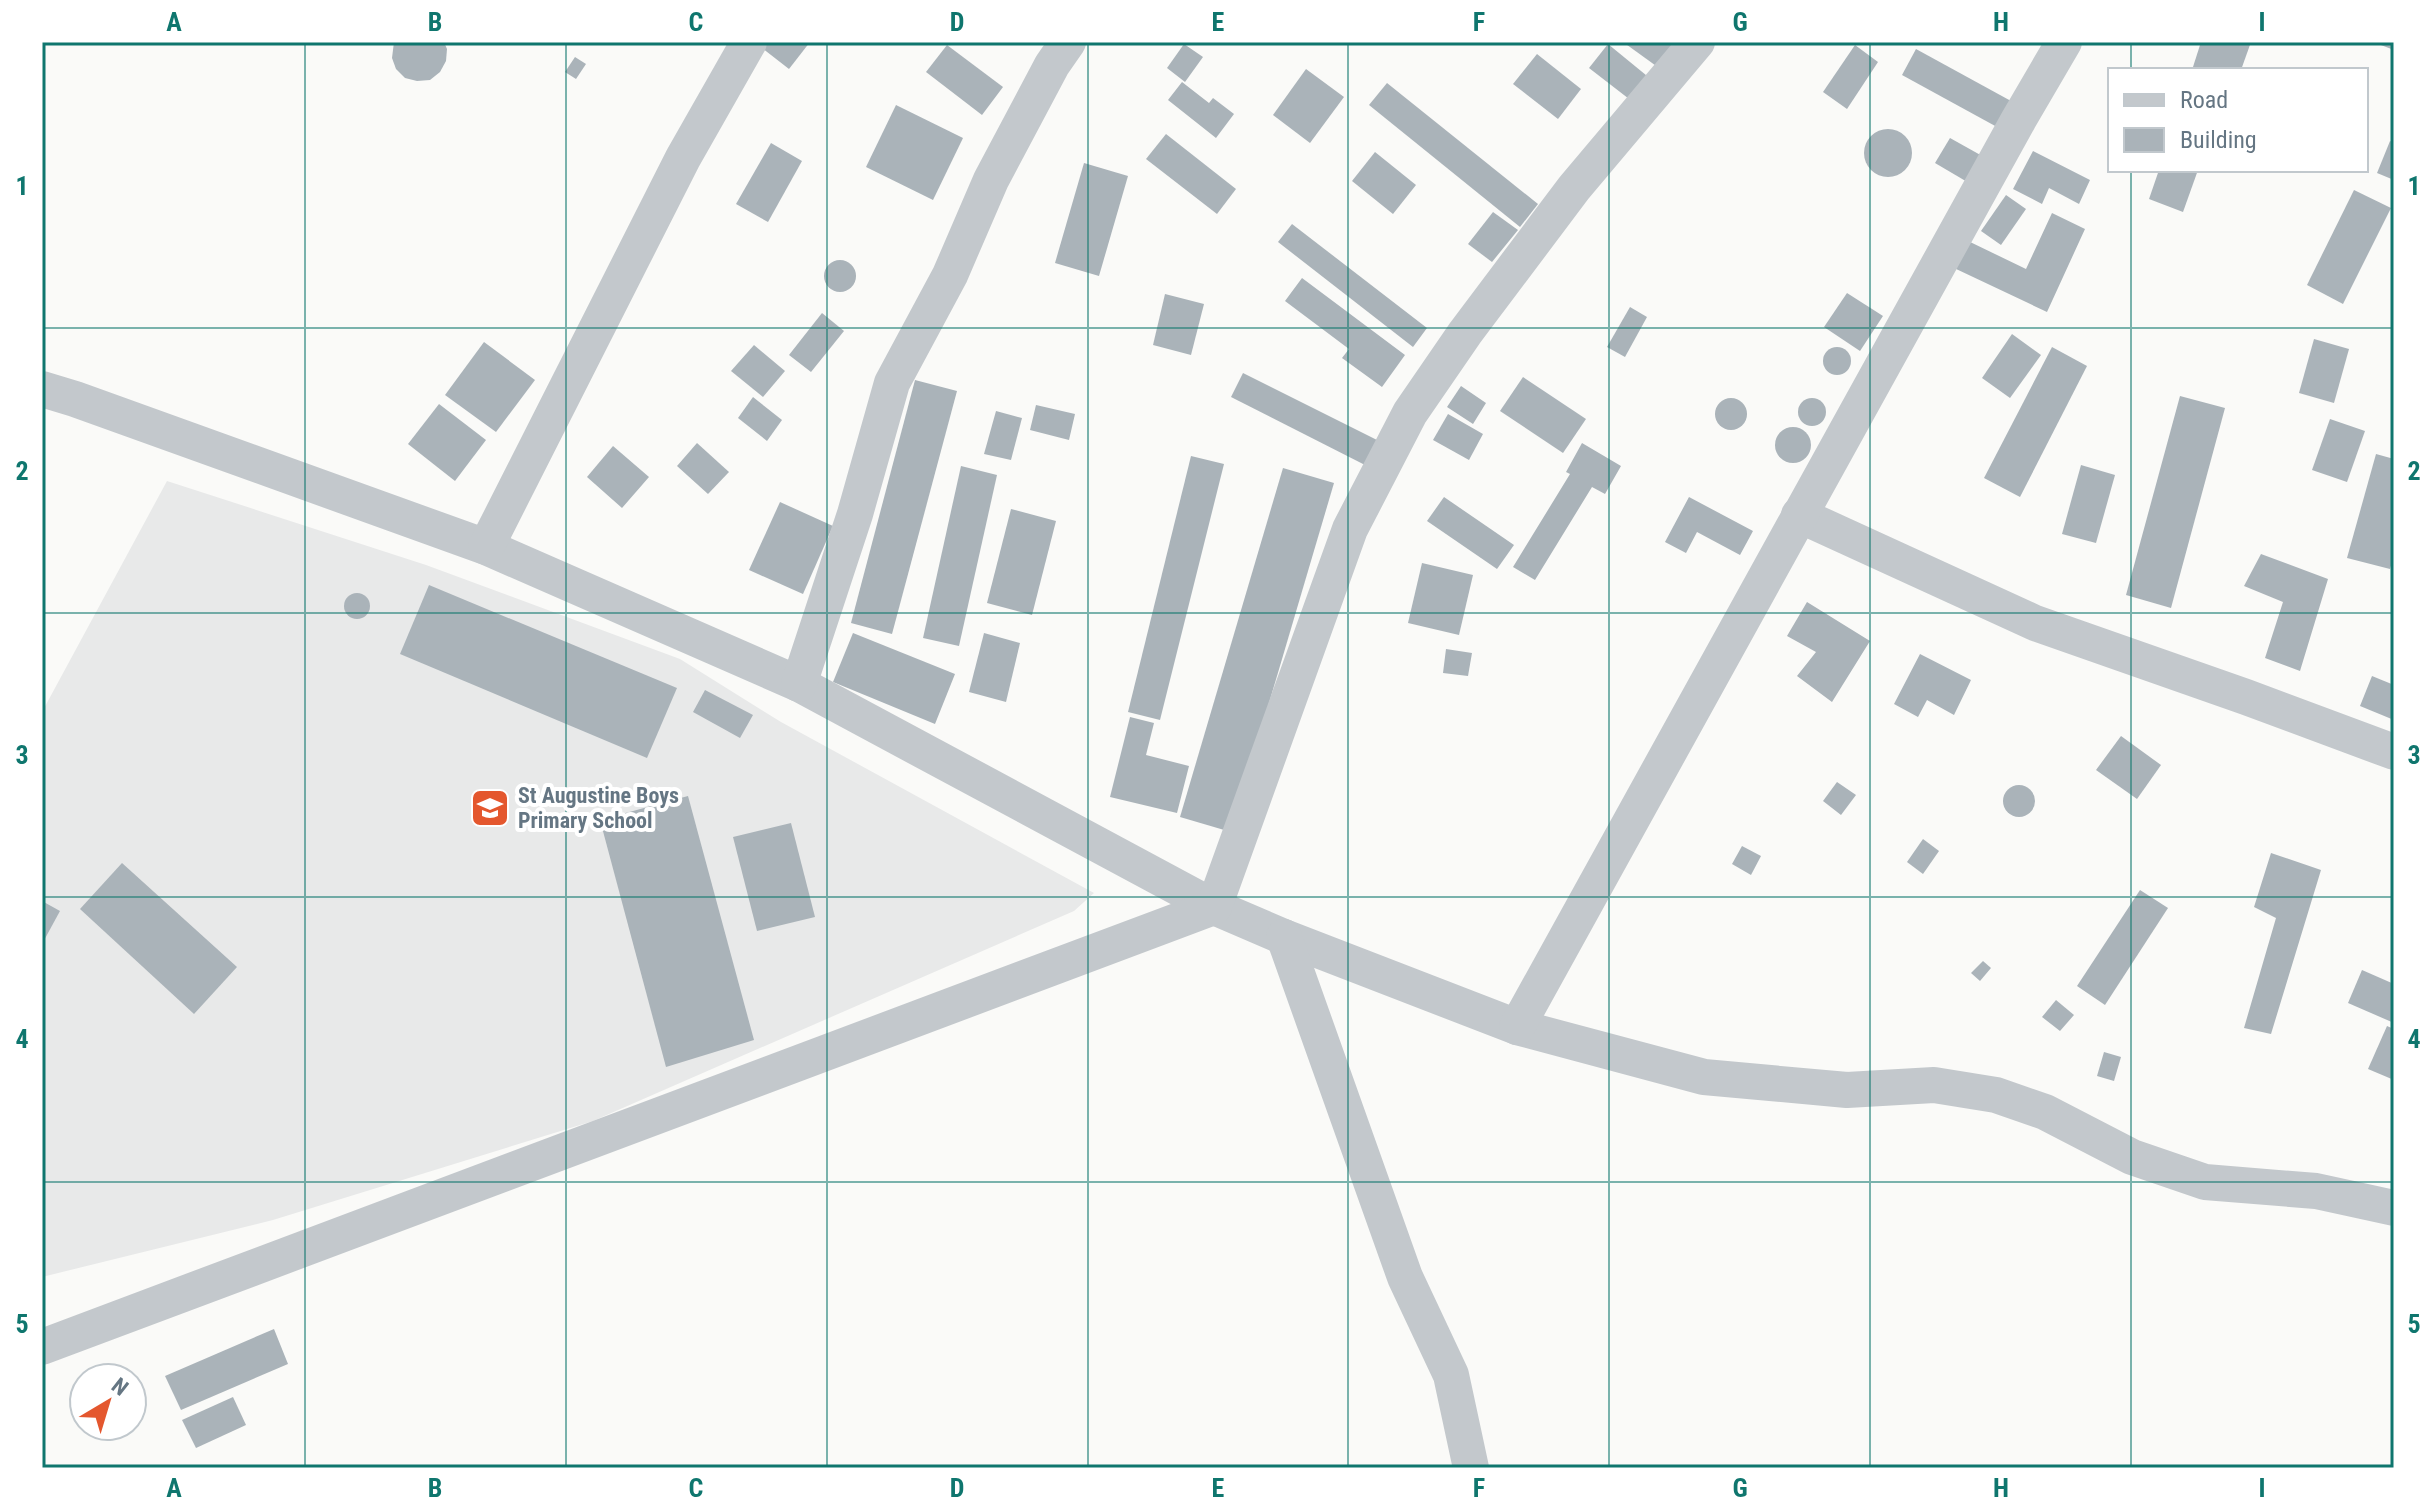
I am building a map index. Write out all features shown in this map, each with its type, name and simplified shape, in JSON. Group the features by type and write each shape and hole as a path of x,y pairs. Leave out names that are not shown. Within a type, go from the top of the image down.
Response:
{"street":[{"path":"486,547 683,158 749,42"},
{"path":"799,684 855,514 892,383 950,275 991,180 1052,65 1068,42"},
{"path":"42,1347 1214,907 1350,529 1410,413 1465,333 1574,188 1697,42"},
{"path":"1517,1027 2064,42"},
{"path":"42,389 486,547 799,684 1214,907 1517,1027 1704,1077 1847,1090 1934,1085 1996,1095 2045,1112 2132,1157 2205,1182 2316,1191 2394,1208"},
{"path":"1799,515 2035,623 2394,752"},
{"path":"1284,937 1405,1277 1451,1375 1471,1468"}],"shaded area":[{"name":"St Augustine Boys Primary School","path":"167,481 426,565 680,659 781,722 1094,893 1074,911 593,1121 273,1220 42,1277 42,712"}],"building":[{"path":"394,42 444,42 446,61 440,72 430,80 405,78 396,69 392,58"},
{"path":"767,42 810,42 789,69 762,48"},
{"path":"1623,42 1678,42 1659,68"},
{"path":"2201,42 2251,42 2242,68 2193,68"},
{"path":"2373,42 2394,42 2394,50"},
{"path":"1184,44 1203,57 1185,82 1167,68"},
{"path":"1608,44 1652,80 1633,102 1589,68"},
{"path":"947,45 1003,87 982,115 926,72"},
{"path":"1855,45 1878,62 1847,109 1823,92"},
{"path":"1916,49 2011,101 1997,127 1902,75"},
{"path":"1537,54 1581,89 1558,119 1513,84"},
{"path":"575,57 586,64 576,79 565,72"},
{"path":"1306,69 1344,97 1310,143 1273,115"},
{"path":"1182,82 1209,103 1213,98 1234,114 1216,138 1168,100"},
{"path":"1387,83 1538,204 1520,227 1369,105"},
{"path":"896,105 963,138 933,200 866,167"},
{"path":"1888,129 1905,136 1912,153 1905,170 1888,177 1871,170 1864,153 1871,136"},
{"path":"1166,134 1236,189 1217,214 1146,159"},
{"path":"1950,138 1984,157 1969,183 1935,163"},
{"path":"2390,141 2394,143 2394,180 2377,173"},
{"path":"771,143 802,161 768,222 736,204"},
{"path":"2033,151 2090,180 2079,204 2049,188 2042,204 2013,189"},
{"path":"1375,152 1416,185 1393,214 1352,181"},
{"path":"1084,163 1128,176 1099,276 1055,263"},
{"path":"2158,172 2197,172 2183,212 2149,199"},
{"path":"2354,190 2391,208 2343,304 2307,285"},
{"path":"2006,195 2026,209 2001,245 1981,231"},
{"path":"1493,212 1518,230 1492,262 1468,244"},
{"path":"2052,213 2085,229 2047,312 1954,268 1966,240 2026,269"},
{"path":"1292,224 1427,328 1413,347 1278,242"},
{"path":"840,260 851,265 856,276 851,287 840,292 829,287 824,276 829,265"},
{"path":"1302,278 1405,355 1382,387 1342,358 1349,349 1285,301"},
{"path":"1847,293 1883,316 1860,351 1824,327"},
{"path":"1165,294 1204,304 1191,355 1153,345"},
{"path":"1630,307 1647,317 1625,357 1607,347"},
{"path":"822,313 844,331 811,372 789,355"},
{"path":"2012,334 2041,355 2010,398 1982,378"},
{"path":"2314,339 2349,349 2334,403 2299,393"},
{"path":"484,342 535,380 496,432 445,395"},
{"path":"754,345 785,371 763,397 731,371"},
{"path":"1837,347 1847,351 1851,361 1847,371 1837,375 1827,371 1823,361 1827,351"},
{"path":"2052,347 2087,366 2020,497 1984,478"},
{"path":"1243,373 1377,440 1365,465 1231,397"},
{"path":"1523,377 1586,419 1563,453 1500,411"},
{"path":"915,380 957,391 892,634 851,623"},
{"path":"1461,386 1486,403 1473,424 1447,407"},
{"path":"2180,396 2225,408 2171,608 2126,595"},
{"path":"753,397 782,420 767,441 738,418"},
{"path":"1731,398 1742,403 1747,414 1742,425 1731,430 1720,425 1715,414 1720,403"},
{"path":"1812,398 1822,402 1826,412 1822,422 1812,426 1802,422 1798,412 1802,402"},
{"path":"439,404 486,440 455,481 408,444"},
{"path":"1036,405 1075,414 1069,440 1030,430"},
{"path":"996,411 1022,418 1011,460 984,454"},
{"path":"1448,414 1483,434 1469,460 1433,440"},
{"path":"2330,419 2365,431 2347,482 2312,470"},
{"path":"1793,427 1806,432 1811,445 1806,458 1793,463 1780,458 1775,445 1780,432"},
{"path":"697,443 729,472 708,494 677,466"},
{"path":"1582,443 1621,466 1605,494 1592,487 1535,580 1513,567 1570,474 1566,472"},
{"path":"613,446 649,477 622,508 587,477"},
{"path":"2376,454 2394,459 2394,555 2390,569 2347,558"},
{"path":"1191,456 1224,464 1160,720 1128,712"},
{"path":"2081,465 2115,475 2096,543 2062,534"},
{"path":"961,466 997,475 959,646 923,638"},
{"path":"1283,468 1334,483 1231,832 1180,817"},
{"path":"1444,497 1514,545 1497,569 1427,521"},
{"path":"1689,497 1753,531 1740,555 1697,532 1686,553 1665,542"},
{"path":"780,502 833,526 803,594 749,570"},
{"path":"1011,509 1056,521 1032,615 987,603"},
{"path":"2261,554 2328,579 2300,671 2265,658 2283,602 2244,586"},
{"path":"1422,563 1473,575 1459,635 1408,623"},
{"path":"429,585 677,688 647,758 400,654"},
{"path":"357,593 366,597 370,606 366,615 357,619 348,615 344,606 348,597"},
{"path":"1807,602 1870,641 1832,702 1797,676 1816,652 1787,636"},
{"path":"853,633 955,674 935,724 833,682"},
{"path":"984,633 1020,643 1006,702 969,692"},
{"path":"1446,649 1472,653 1468,676 1443,673"},
{"path":"1920,654 1971,680 1954,715 1927,700 1918,717 1894,704"},
{"path":"2372,676 2394,685 2394,720 2360,706"},
{"path":"705,690 753,715 740,738 693,712"},
{"path":"1130,717 1154,723 1146,755 1189,766 1177,813 1110,797"},
{"path":"2121,736 2161,765 2137,799 2096,770"},
{"path":"1837,782 1856,795 1841,815 1823,801"},
{"path":"2019,785 2030,790 2035,801 2030,812 2019,817 2008,812 2003,801 2008,790"},
{"path":"688,796 754,1040 666,1067 600,820"},
{"path":"791,823 815,917 757,931 733,837"},
{"path":"1923,839 1939,851 1923,874 1907,862"},
{"path":"1742,846 1761,856 1751,875 1732,864"},
{"path":"2271,853 2321,870 2271,1034 2244,1028 2276,918 2254,907"},
{"path":"122,863 237,967 194,1014 80,909"},
{"path":"2140,890 2168,908 2105,1005 2077,986"},
{"path":"42,901 60,911 42,944"},
{"path":"1983,961 1991,968 1980,981 1971,973"},
{"path":"2362,970 2394,984 2394,1023 2348,1003"},
{"path":"2056,1000 2074,1015 2060,1031 2042,1017"},
{"path":"2387,1026 2394,1029 2394,1080 2368,1069"},
{"path":"2104,1052 2121,1057 2114,1081 2097,1076"},
{"path":"274,1329 288,1364 181,1410 165,1376"},
{"path":"233,1397 246,1425 196,1448 182,1420"}],"place":[{"name":"St Augustine Boys Primary School","path":"490,808"}]}
